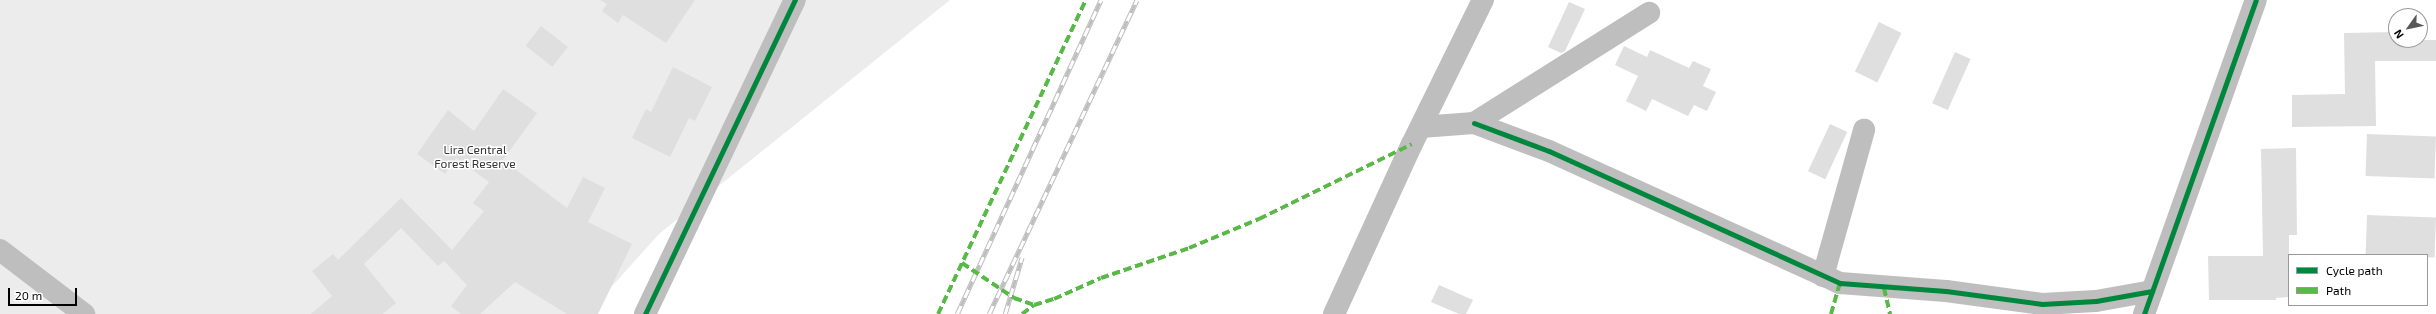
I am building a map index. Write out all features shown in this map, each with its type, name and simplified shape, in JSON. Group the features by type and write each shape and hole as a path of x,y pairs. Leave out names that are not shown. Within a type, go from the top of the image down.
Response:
{"street":[{"path":"645,314 795,0"},
{"path":"1334,314 1421,127 1483,0"},
{"path":"2144,314 2256,0"},
{"path":"1474,123 1649,13"},
{"path":"1421,127 1474,123 1548,151 1840,283 1946,291 2042,304 2096,301 2152,291"},
{"path":"1823,276 1864,130"},
{"path":"0,250 84,314"}],"green space":[{"name":"Lira Central Forest Reserve","path":"0,0 950,0 659,234 587,314 0,314"}],"building":[{"path":"600,0 695,0 666,43 623,15 618,23 602,11 607,4"},
{"path":"1569,2 1585,9 1565,51 1561,53 1548,47"},
{"path":"1879,22 1901,33 1877,82 1855,71"},
{"path":"541,26 568,47 552,67 526,46"},
{"path":"2388,32 2388,48 2428,48 2428,40 2436,40 2436,61 2375,61 2376,126 2292,127 2292,95 2345,94 2344,33"},
{"path":"1624,46 1647,57 1650,50 1689,68 1693,61 1711,69 1703,86 1716,92 1707,111 1694,105 1688,116 1652,99 1646,111 1626,101 1638,76 1615,65"},
{"path":"1955,52 1971,59 1948,110 1932,103"},
{"path":"673,67 712,87 695,121 689,118 670,157 632,138 646,109 651,112"},
{"path":"503,89 537,113 503,160 567,208 583,177 605,188 588,222 632,244 598,314 567,314 515,282 480,314 461,314 451,306 467,285 444,261 438,266 401,228 364,264 396,303 383,314 311,314 332,296 312,271 333,254 338,260 401,198 452,250 484,211 473,203 489,182 456,158 445,174 417,154 448,110 474,131"},
{"path":"1830,124 1847,132 1825,179 1808,171"},
{"path":"2367,134 2436,136 2434,178 2366,176"},
{"path":"2296,148 2297,235 2289,235 2288,297 2276,298 2276,300 2209,300 2208,256 2263,256 2261,149"},
{"path":"2367,215 2436,217 2435,257 2428,257 2428,254 2366,254"},
{"path":"1439,285 1473,300 1466,314 1459,314 1431,302"}],"railway":[{"path":"957,314 1101,0"},
{"path":"989,314 1137,0"},
{"path":"1005,314 1022,257"}],"marked path":[{"path":"938,314 1086,0"},
{"path":"962,263 1014,298 1034,305 1054,299 1101,278 1189,248 1259,219 1412,144"},
{"path":"1831,314 1840,283"},
{"path":"1884,288 1890,314"},
{"path":"1022,314 1034,305"}],"cycle path":[{"path":"645,314 795,0"},
{"path":"2144,314 2256,0"},
{"path":"1474,123 1549,151 1840,283 1946,291 2042,304 2096,301 2152,291"}]}
